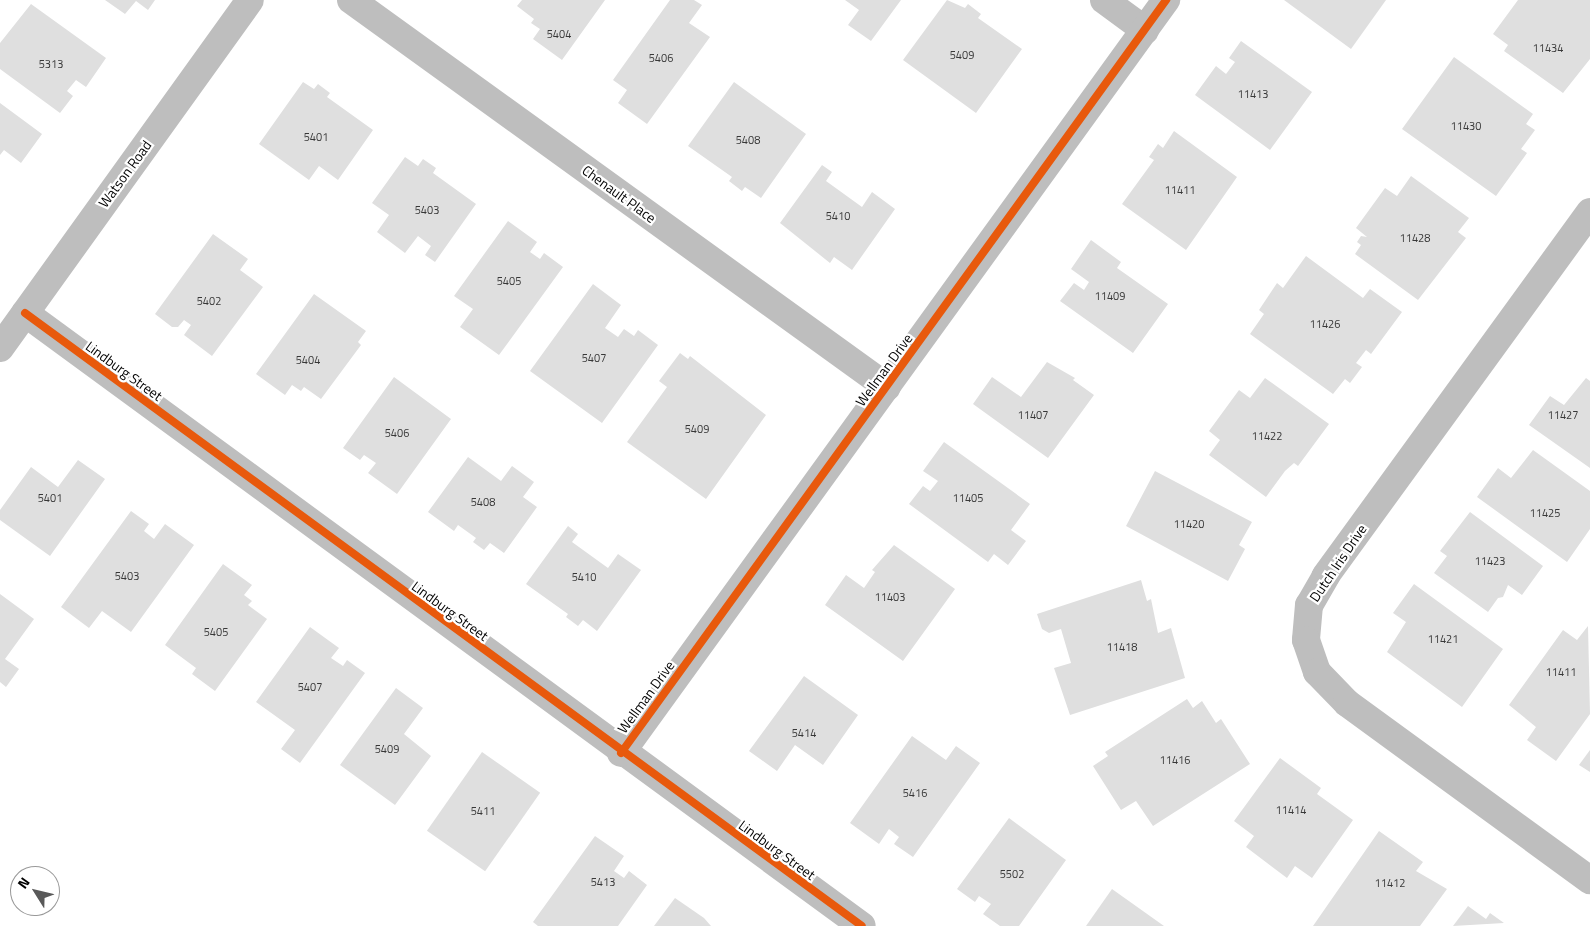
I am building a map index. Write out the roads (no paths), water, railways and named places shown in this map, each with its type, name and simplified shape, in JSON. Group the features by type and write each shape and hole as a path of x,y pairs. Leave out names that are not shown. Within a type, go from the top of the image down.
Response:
{"street":[{"name":"Watson Road","path":"0,348 250,0"},
{"name":"Chenault Place","path":"350,0 887,387"},
{"path":"1104,0 1145,30"},
{"name":"Wellman Drive","path":"621,753 1166,0"},
{"name":"Dutch Iris Drive","path":"1590,212 1326,576 1309,605 1306,640 1317,672 1347,703 1590,880"},
{"name":"Lindburg Street","path":"25,313 621,753 862,926"}]}
